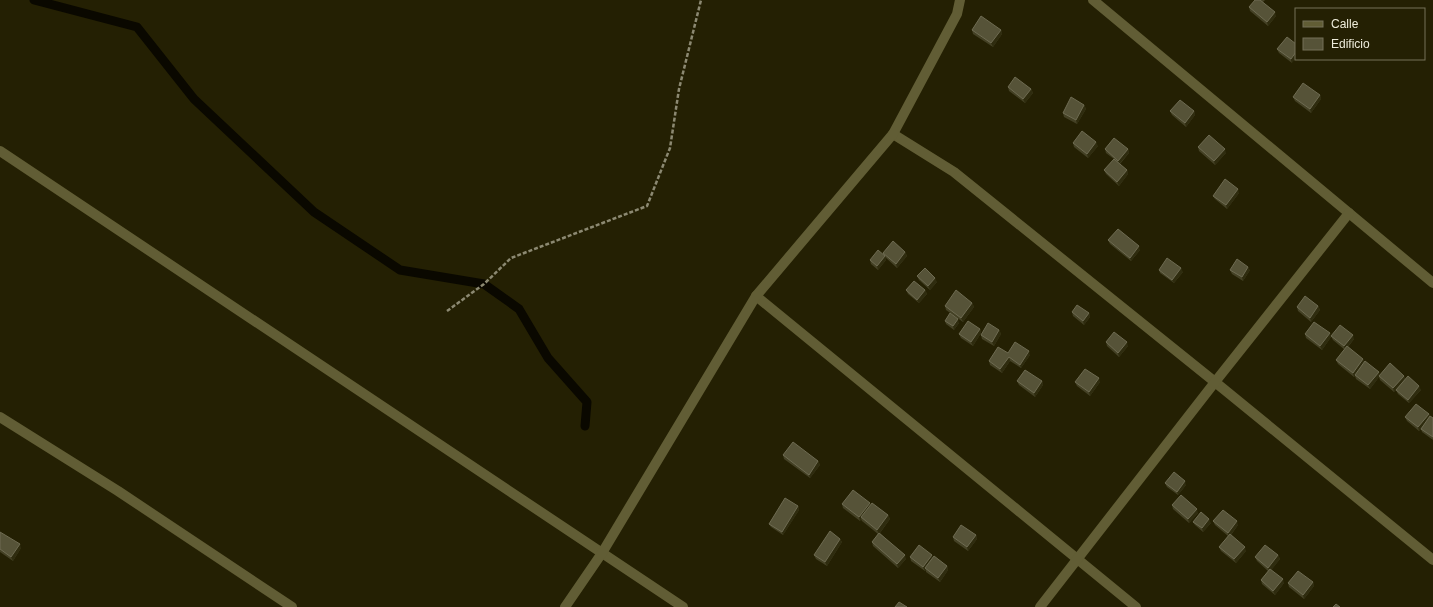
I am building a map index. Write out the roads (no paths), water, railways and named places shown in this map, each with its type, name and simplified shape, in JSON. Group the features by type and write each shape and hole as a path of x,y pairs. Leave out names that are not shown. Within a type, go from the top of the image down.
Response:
{"street":[{"path":"565,607 602,553 756,296 894,134 957,14 960,0"},
{"path":"1093,0 1433,283"},
{"path":"894,134 954,172 1433,560"},
{"path":"0,151 683,607"},
{"path":"1040,607 1349,213"},
{"path":"756,296 1136,607"},
{"path":"0,417 118,490 292,607"}],"waterway":[{"path":"34,0 137,27 194,99 314,212 400,270 484,284 519,309 548,358 587,402 585,426"}]}
